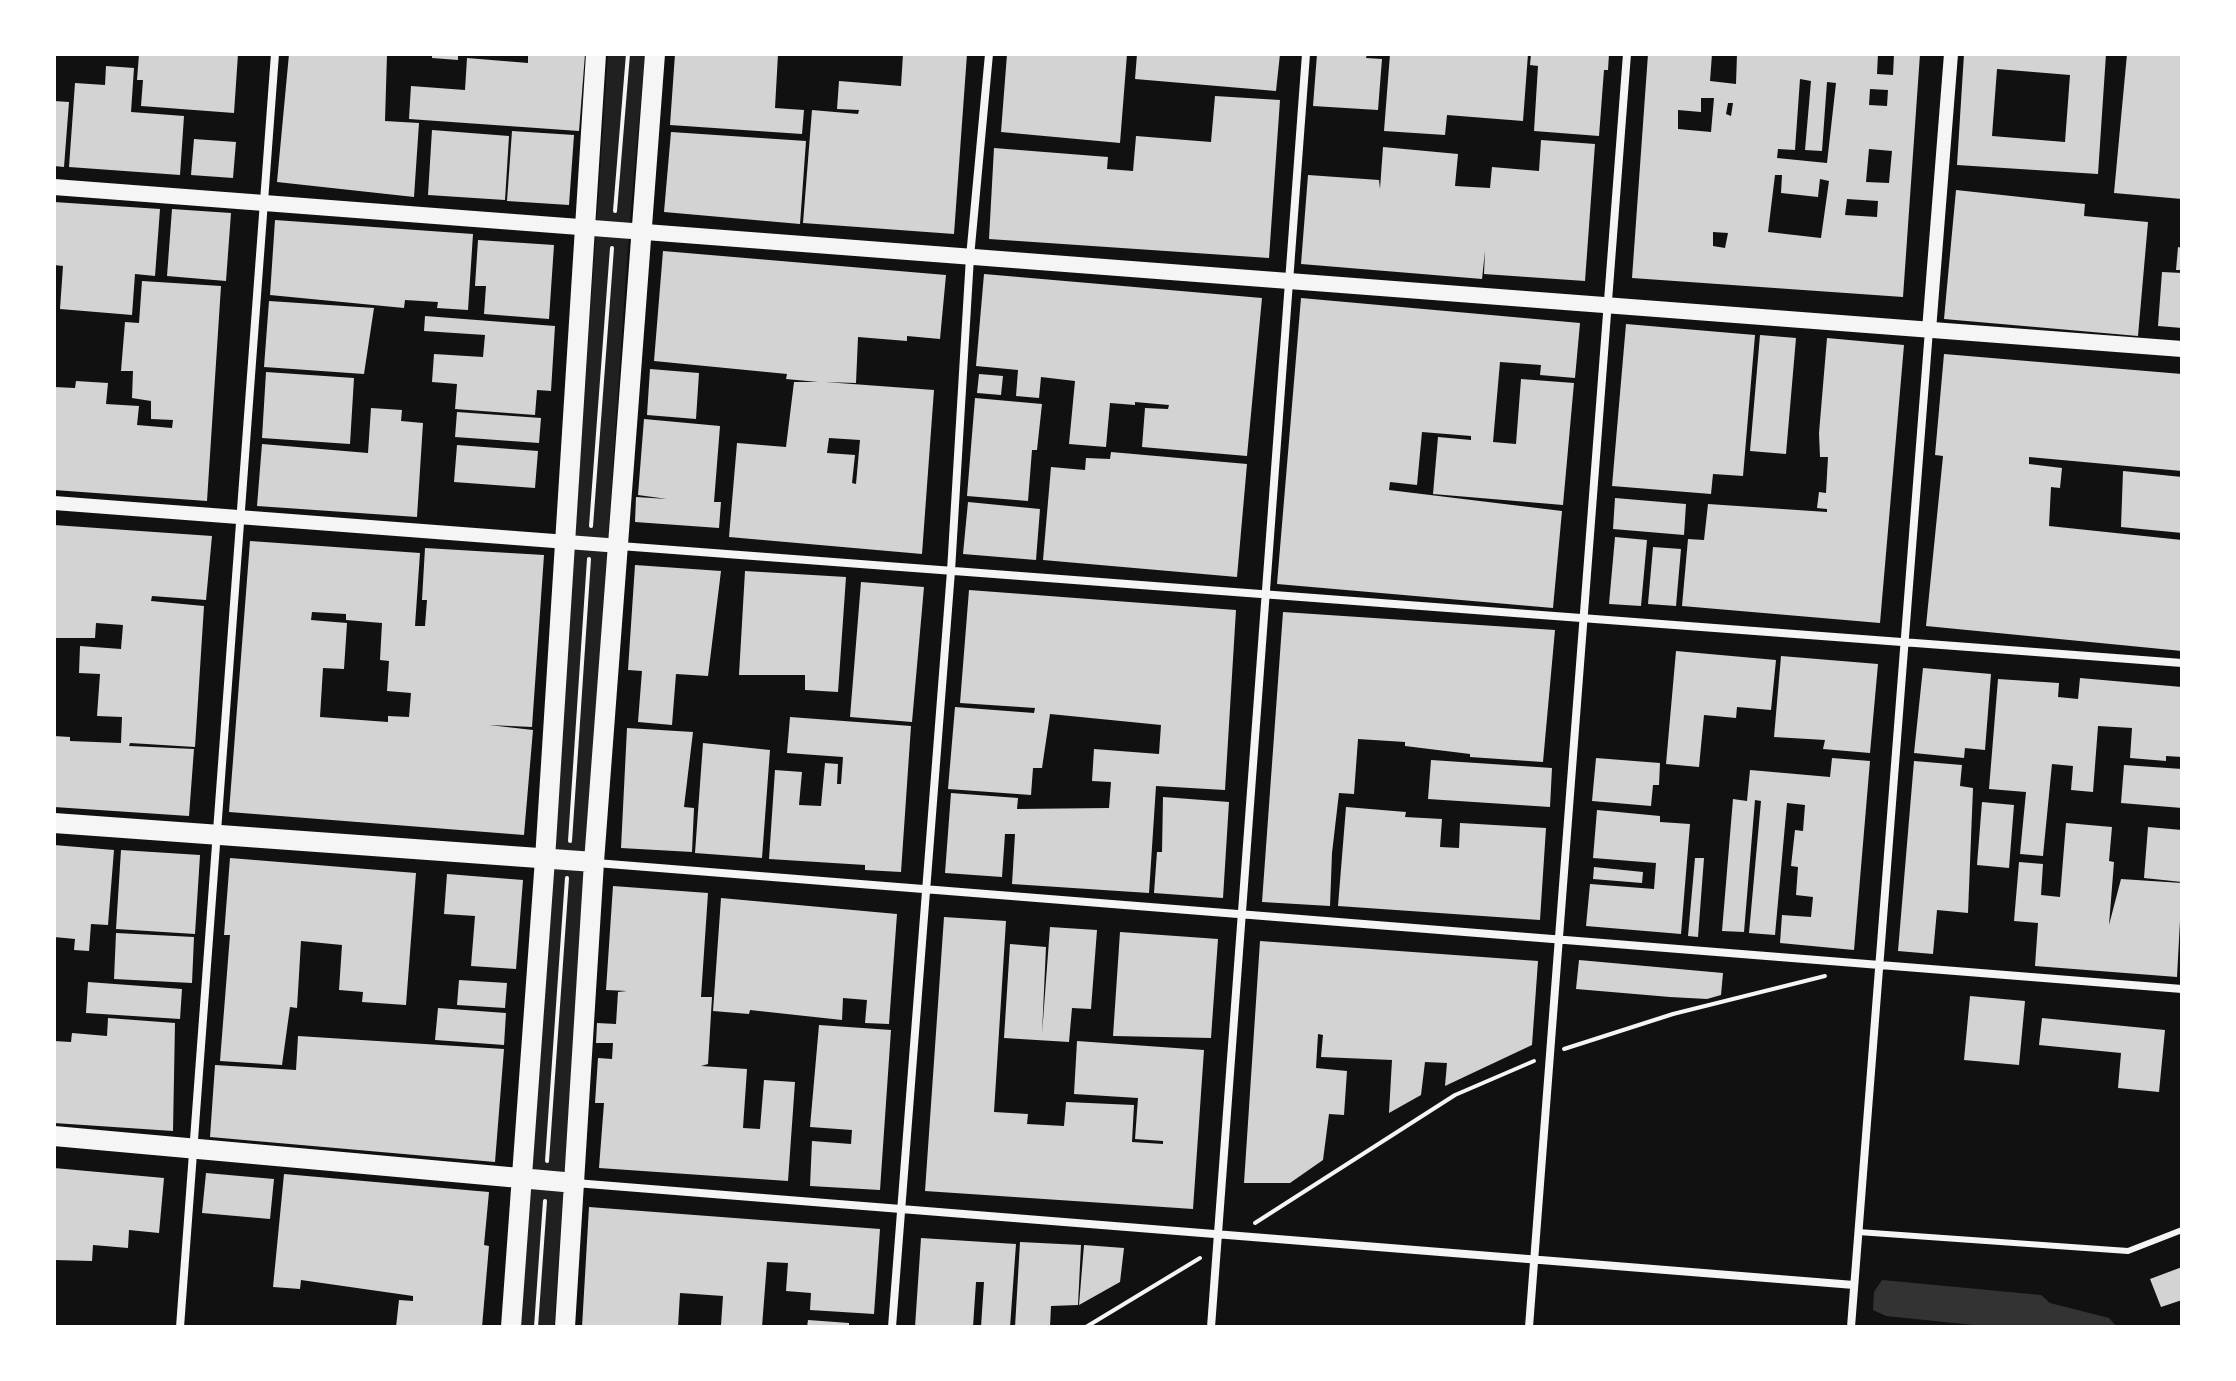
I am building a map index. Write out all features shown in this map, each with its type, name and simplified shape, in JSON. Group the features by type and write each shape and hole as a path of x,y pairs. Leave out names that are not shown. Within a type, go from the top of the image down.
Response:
{"main road":[{"path":"511,1327 545,859 596,54"},
{"path":"565,1327 594,862 655,54"},
{"path":"54,187 2182,349"},
{"path":"54,823 594,862"},
{"path":"54,1136 192,1146 575,1183"}],"street":[{"path":"180,1327 275,54"},
{"path":"892,1327 951,571 970,257 989,54"},
{"path":"1211,1327 1306,54"},
{"path":"1529,1327 1627,54"},
{"path":"1851,1327 1951,54"},
{"path":"54,503 2182,663"},
{"path":"594,862 2182,989"},
{"path":"575,1183 1854,1285"}],"lane":[{"path":"1858,1232 2128,1251 2182,1230"}],"path":[{"path":"536,1327 590,543 628,54"},
{"path":"1235,1236 1335,1169 1455,1095 1551,1054 1673,1014 1827,976"},
{"path":"1086,1327 1216,1248"}],"shaded area":[{"path":"608,54 645,54 629,231 554,1327 521,1327"},
{"path":"1882,1280 2041,1295 2050,1303 2109,1318 2117,1327 1993,1327 1886,1316 1873,1310 1874,1292"}],"building":[{"path":"139,54 238,54 234,113 141,106 143,80 137,80"},
{"path":"289,54 387,54 385,121 419,123 414,197 277,182"},
{"path":"432,54 458,54 458,60 432,58"},
{"path":"528,54 585,54 579,131 409,119 411,86 465,90 467,58 528,63"},
{"path":"675,54 778,54 775,108 804,110 802,134 670,125"},
{"path":"903,54 967,54 954,234 803,223 812,110 858,114 859,110 837,109 839,81 901,86"},
{"path":"1007,54 1127,54 1120,143 1001,132"},
{"path":"1137,54 1280,54 1276,91 1135,79"},
{"path":"1317,54 1367,54 1366,58 1382,59 1378,110 1313,106"},
{"path":"1390,54 1528,54 1523,121 1447,115 1445,135 1384,131"},
{"path":"1531,54 1609,54 1608,70 1604,70 1599,136 1534,131 1538,66 1530,65"},
{"path":"1648,54 1712,54 1710,81 1736,84 1737,54 1878,54 1877,74 1893,75 1894,54 1920,54 1903,297 1632,278","holes":["1800,79 1811,81 1805,150 1822,151 1827,82 1836,83 1827,163 1777,158 1778,149 1795,150","1870,89 1888,90 1887,106 1869,105","1701,98 1714,98 1711,132 1678,129 1678,110 1701,112","1728,103 1733,103 1731,116 1726,114","1869,149 1892,151 1889,183 1866,182","1775,175 1782,175 1781,193 1818,197 1820,179 1829,181 1821,238 1768,232","1847,199 1878,201 1877,217 1845,215","1713,232 1728,233 1725,248 1713,246"]},
{"path":"1964,54 2106,54 2098,174 1957,165","holes":["1997,69 2070,75 2065,142 1992,136"]},
{"path":"2127,54 2182,54 2182,199 2114,193"},
{"path":"106,66 134,68 131,112 184,116 180,175 69,167 75,83 105,85"},
{"path":"1215,96 1280,100 1269,258 989,239 994,148 1108,157 1107,169 1133,171 1136,136 1211,142"},
{"path":"54,101 69,102 64,167 54,166"},
{"path":"432,130 509,136 505,200 428,195"},
{"path":"512,131 574,135 569,205 507,201"},
{"path":"671,132 806,141 800,224 664,212"},
{"path":"194,139 236,142 233,178 191,175"},
{"path":"1541,140 1595,144 1585,281 1484,274 1485,251 1482,279 1301,264 1308,175 1379,180 1380,189 1383,147 1458,154 1455,186 1490,188 1492,167 1539,171"},
{"path":"1956,190 2085,204 2084,216 2148,222 2138,336 1944,319"},
{"path":"54,202 160,209 155,276 135,274 132,315 60,309 63,266 54,265"},
{"path":"172,209 231,213 226,281 167,276"},
{"path":"275,220 473,234 468,310 437,308 438,302 405,300 404,308 270,295"},
{"path":"478,240 554,245 549,319 484,314 486,286 475,286"},
{"path":"2178,247 2182,248 2182,270 2176,270"},
{"path":"663,251 946,275 940,339 907,336 907,341 858,337 856,383 825,382 934,390 922,554 729,537 737,443 786,447 794,382 818,382 786,379 787,374 654,361","holes":["829,438 860,440 856,484 852,483 855,455 827,453"]},
{"path":"2162,272 2182,273 2182,328 2158,326"},
{"path":"984,274 1262,298 1247,456 1142,447 1145,408 1168,409 1169,405 1135,402 1135,405 1110,403 1106,447 1069,444 1075,381 1041,377 1039,398 1016,396 1018,370 976,366"},
{"path":"142,281 221,286 207,501 54,490 54,387 75,388 76,381 108,383 106,404 139,406 137,425 172,428 173,420 151,419 151,401 132,398 133,371 121,371 125,322 139,323"},
{"path":"1301,298 1580,323 1575,378 1540,375 1541,365 1500,362 1493,442 1516,444 1521,379 1574,383 1563,505 1433,494 1438,437 1471,440 1471,436 1422,432 1417,485 1390,482 1389,490 1562,511 1553,608 1277,584"},
{"path":"269,301 374,308 364,374 264,367"},
{"path":"425,316 555,326 551,391 537,390 535,415 455,409 457,384 432,382 434,354 483,357 485,335 424,331"},
{"path":"1626,324 1755,335 1743,476 1713,474 1711,494 1612,486"},
{"path":"1760,335 1796,338 1786,454 1750,451"},
{"path":"1827,338 1904,345 1880,623 1682,606 1688,539 1704,540 1708,504 1827,512 1827,509 1817,508 1819,492 1826,493 1828,457 1820,457 1819,433"},
{"path":"1944,354 2182,374 2182,471 2029,457 2029,464 2062,468 2060,488 2051,487 2049,526 2182,540 2182,651 1926,626 1943,456 1935,455"},
{"path":"650,369 699,373 696,419 647,415"},
{"path":"266,372 354,378 350,444 262,438"},
{"path":"979,374 1003,376 1001,395 977,393"},
{"path":"975,398 1042,404 1037,450 1032,450 1028,501 967,496"},
{"path":"371,408 402,410 401,421 423,423 417,517 257,506 262,444 368,453"},
{"path":"457,412 541,418 539,443 455,437"},
{"path":"644,419 720,426 714,502 721,502 719,528 635,522 636,497 667,499 638,495"},
{"path":"457,445 538,451 535,488 454,482"},
{"path":"1111,452 1247,464 1237,577 1043,560 1051,467 1085,470 1086,458 1110,459"},
{"path":"2123,471 2182,477 2182,533 2121,527"},
{"path":"1615,498 1686,504 1684,535 1613,529"},
{"path":"968,502 1040,509 1036,560 963,554"},
{"path":"54,525 212,536 206,600 152,596 151,601 204,606 195,747 130,743 129,746 194,749 189,816 54,807 54,736 70,737 70,741 121,743 122,717 97,716 100,674 79,673 80,646 121,649 123,625 96,623 95,638 54,638"},
{"path":"1615,537 1647,540 1641,606 1609,604"},
{"path":"250,541 420,553 415,626 425,626 427,600 422,600 425,548 544,555 532,727 489,725 533,730 524,835 229,812","holes":["312,612 346,614 346,620 382,623 380,660 389,661 387,691 411,693 409,717 388,716 388,722 320,717 323,668 344,669 347,623 311,620"]},
{"path":"1653,547 1681,549 1676,606 1648,604"},
{"path":"635,565 721,571 708,676 676,674 672,725 638,722 642,671 628,670"},
{"path":"745,571 846,577 838,692 805,690 805,675 739,675"},
{"path":"861,582 924,587 912,722 850,717"},
{"path":"969,590 1236,610 1225,790 1156,786 1149,893 1012,884 1015,834 1005,834 1002,877 945,873 951,793 1018,798 1017,809 1109,808 1111,782 1092,781 1094,749 1159,754 1161,725 1050,714 1042,768 1033,768 1031,795 948,789 955,707 1034,713 1035,708 960,703"},
{"path":"1283,612 1555,630 1543,762 1470,757 1470,754 1405,746 1405,742 1358,739 1354,794 1339,793 1330,906 1262,902"},
{"path":"1676,651 1776,660 1771,710 1737,707 1736,718 1704,715 1699,767 1666,764"},
{"path":"1781,656 1878,664 1870,753 1823,749 1825,740 1774,737"},
{"path":"1923,668 1991,674 1985,750 1965,748 1964,758 1914,753"},
{"path":"2080,678 2182,687 2182,757 2166,756 2166,761 2130,758 2132,728 2098,726 2093,792 2071,790 2073,766 2052,764 2043,856 2020,854 2026,792 1989,789 1998,679 2059,683 2058,697 2078,699"},
{"path":"790,717 911,726 901,872 865,870 865,865 769,859 775,770 802,772 799,805 821,806 825,763 838,764 837,784 841,784 843,757 787,753"},
{"path":"627,728 693,732 684,807 694,808 692,852 621,848"},
{"path":"703,743 770,750 762,858 695,853"},
{"path":"1596,758 1660,763 1659,785 1653,785 1651,806 1592,801"},
{"path":"1832,758 1870,761 1854,950 1780,943 1782,915 1811,917 1813,897 1796,895 1798,867 1791,866 1795,830 1803,831 1805,805 1787,803 1775,935 1749,933 1761,801 1755,800 1744,932 1722,931 1733,799 1747,801 1750,770 1830,777"},
{"path":"1431,760 1552,768 1550,807 1428,799"},
{"path":"1914,761 1962,765 1960,786 1973,788 1968,913 1937,910 1933,954 1898,951"},
{"path":"2124,765 2182,769 2182,808 2121,803"},
{"path":"1163,797 1229,802 1223,898 1154,893 1157,852 1162,852"},
{"path":"1982,802 2014,805 2009,868 1977,865"},
{"path":"1346,807 1406,812 1405,817 1442,819 1440,847 1459,848 1460,823 1546,828 1540,920 1338,906"},
{"path":"1597,810 1660,816 1660,822 1690,824 1681,934 1586,926 1590,884 1654,889 1656,863 1593,858"},
{"path":"2066,823 2112,827 2109,861 2114,862 2109,925 2121,879 2182,883 2177,977 2035,966 2038,923 2014,921 2019,862 2043,864 2041,895 2060,897"},
{"path":"2148,827 2182,830 2182,882 2144,878"},
{"path":"54,845 114,850 108,925 91,924 89,951 74,950 75,939 54,937"},
{"path":"121,850 200,855 195,934 116,929"},
{"path":"230,858 416,873 406,1005 362,1002 363,992 339,990 342,945 301,941 297,1008 290,1007 282,1065 220,1061 230,935 224,935"},
{"path":"1695,858 1704,858 1698,937 1688,936"},
{"path":"1594,867 1643,872 1642,883 1593,879"},
{"path":"447,874 523,880 516,969 471,966 475,916 444,914"},
{"path":"613,886 708,893 701,997 712,997 708,1064 701,1066 747,1069 743,1128 760,1129 764,1080 795,1082 788,1181 599,1168 604,1103 595,1103 598,1058 612,1059 613,1043 596,1043 597,1023 616,1024 618,992 627,991 606,990"},
{"path":"721,898 897,914 889,1024 865,1023 867,1000 843,998 842,1020 750,1010 749,1014 713,1011"},
{"path":"944,917 1006,921 994,1112 1028,1114 1027,1124 1064,1126 1066,1102 1134,1105 1132,1142 1163,1144 1163,1141 1135,1139 1138,1098 1074,1094 1077,1041 1204,1050 1193,1209 925,1191"},
{"path":"1050,927 1097,930 1091,1009 1072,1008 1069,1042 1004,1038 1010,944 1046,947 1042,1034"},
{"path":"1120,932 1218,939 1211,1038 1113,1036"},
{"path":"116,933 194,937 192,983 114,979"},
{"path":"1260,941 1538,961 1532,1045 1445,1086 1447,1063 1425,1062 1421,1095 1389,1113 1392,1060 1321,1057 1323,1035 1318,1034 1316,1068 1347,1071 1344,1115 1329,1114 1323,1160 1290,1183 1244,1183"},
{"path":"1579,960 1723,973 1721,995 1707,999 1576,989"},
{"path":"459,980 507,983 505,1008 457,1005"},
{"path":"88,982 182,989 180,1019 86,1013"},
{"path":"1970,996 2025,1001 2019,1065 1964,1060"},
{"path":"438,1008 506,1013 504,1045 435,1040"},
{"path":"108,1018 175,1023 173,1131 54,1123 54,1041 71,1042 72,1033 107,1036"},
{"path":"2042,1018 2165,1030 2159,1092 2118,1088 2121,1053 2039,1045"},
{"path":"819,1025 891,1030 880,1190 810,1186 812,1141 851,1144 852,1130 810,1127"},
{"path":"298,1036 504,1049 495,1162 210,1137 215,1065 296,1070"},
{"path":"54,1168 164,1178 159,1233 129,1230 128,1248 93,1245 92,1261 54,1260"},
{"path":"206,1173 274,1179 270,1219 202,1213"},
{"path":"284,1174 489,1192 484,1245 489,1246 482,1327 396,1327 399,1300 413,1301 413,1296 301,1280 300,1289 273,1287"},
{"path":"589,1207 880,1229 874,1314 810,1310 811,1293 786,1291 788,1263 767,1262 762,1327 721,1325 723,1296 680,1293 678,1327 582,1327"},
{"path":"921,1238 1016,1244 1010,1327 981,1327 984,1282 976,1282 973,1327 915,1327"},
{"path":"1020,1242 1081,1245 1078,1305 1051,1306 1050,1327 1015,1327"},
{"path":"1084,1245 1124,1248 1120,1282 1079,1305"},
{"path":"2182,1267 2182,1300 2161,1307 2150,1279"},
{"path":"808,1320 849,1323 849,1327 807,1327"}]}
